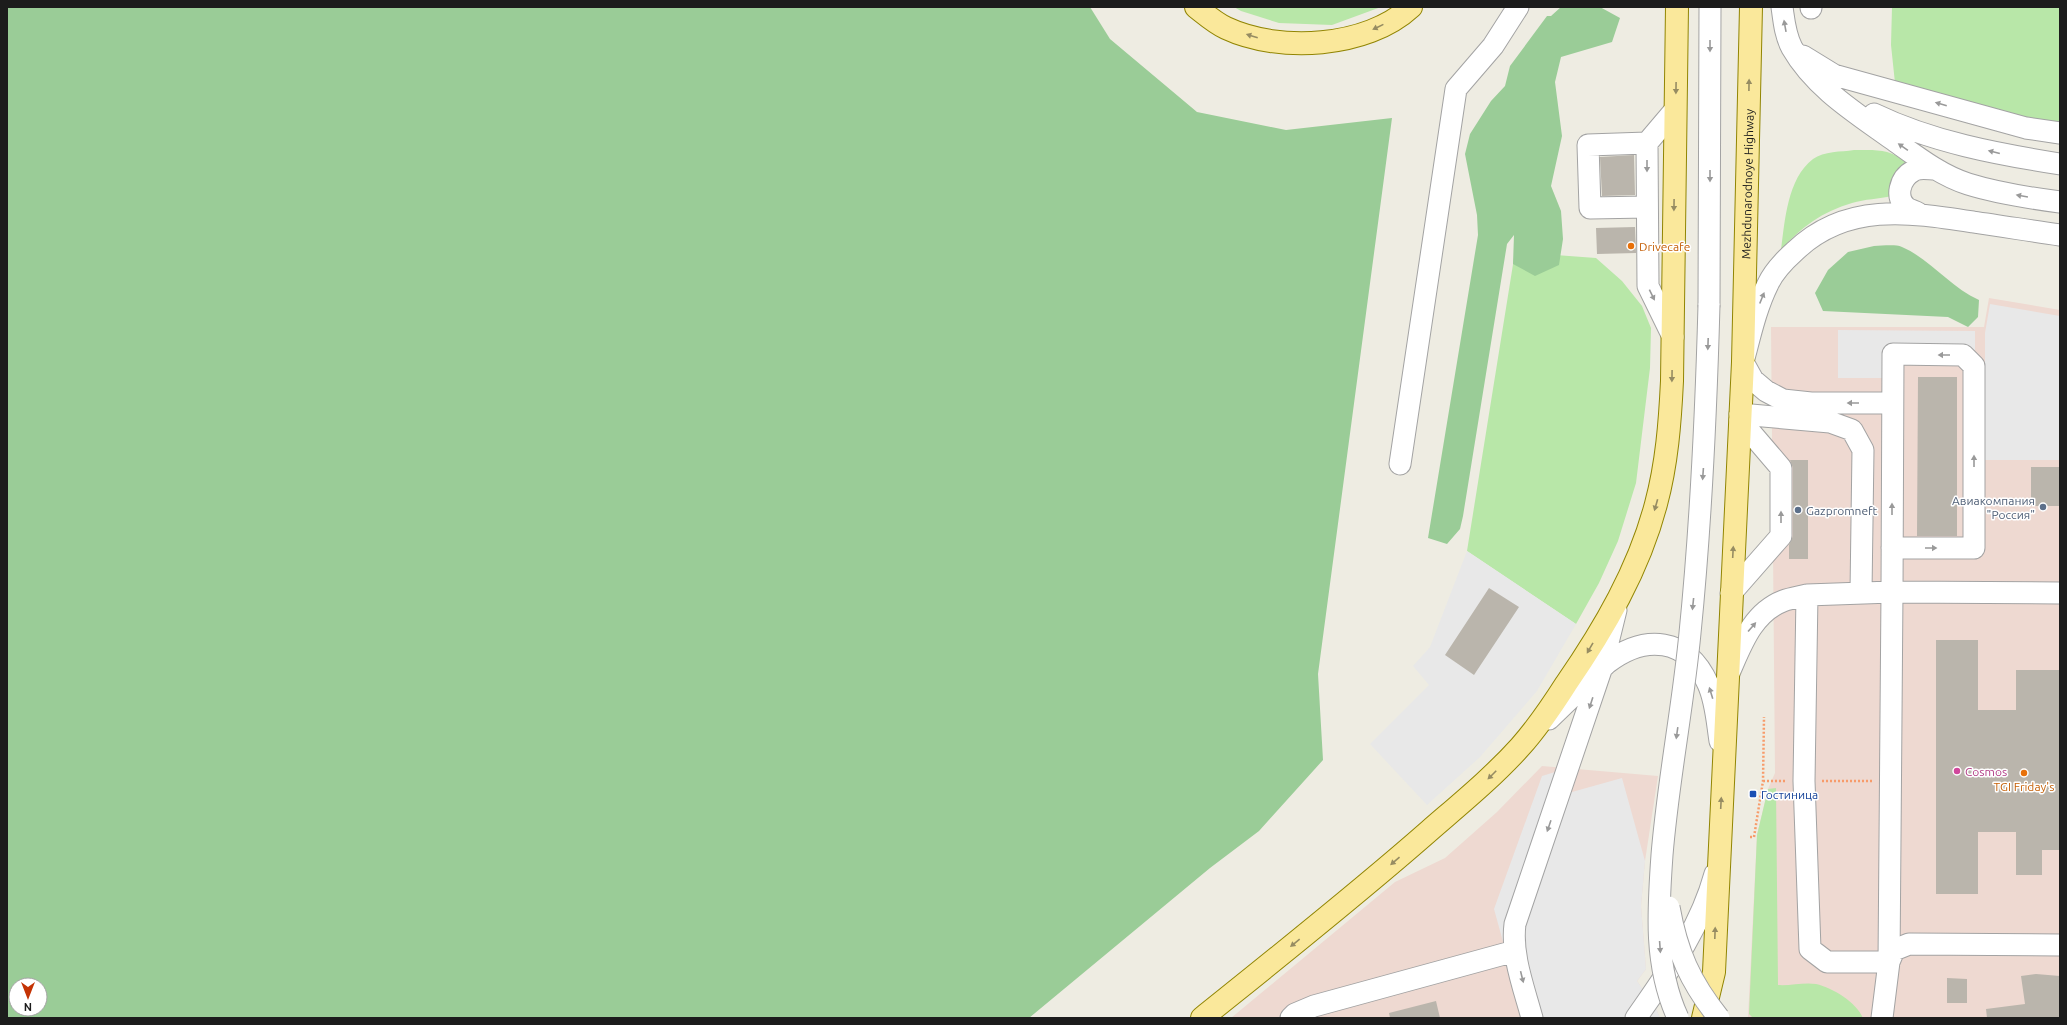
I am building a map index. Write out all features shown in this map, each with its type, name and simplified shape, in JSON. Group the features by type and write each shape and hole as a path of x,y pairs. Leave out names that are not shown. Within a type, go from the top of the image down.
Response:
{"main road":[{"path":"1196,7 1226,28 1269,41 1309,44 1360,36 1401,16 1411,7"},
{"path":"1202,1018 1376,878 1485,782 1520,747 1549,710 1585,656 1618,598 1647,534 1664,467 1669,425 1673,337 1677,7"},
{"name":"Mezhdunarodnoye Highway","path":"1703,1018 1714,972 1718,864 1729,674 1731,593 1743,362 1751,7"}],"street":[{"path":"1400,464 1456,89 1493,46 1518,7"},
{"path":"1678,1018 1664,980 1660,950 1659,901 1664,838 1696,576 1704,462 1709,305 1710,7"},
{"path":"1782,7 1785,31 1795,53 1811,76 1829,92 1935,169 1967,184 2017,196 2060,202"},
{"path":"1795,53 1834,74 2026,128 2060,133"},
{"path":"1795,53 1830,80 1900,107 1990,132 2060,146"},
{"path":"1829,92 1896,125 2009,156 2060,164"},
{"path":"1673,337 1648,286 1647,144 1675,110"},
{"path":"1647,144 1588,145 1590,208 1647,207"},
{"path":"1918,213 1907,208 1900,199 1899,190 1907,176 1914,170 1935,169"},
{"path":"1892,403 1811,403 1784,400 1766,391 1753,380 1743,362 1760,304 1768,283 1784,261 1802,244 1822,230 1840,222 1880,214 1918,213 2060,235"},
{"path":"1862,217 1927,223 2060,244"},
{"path":"1882,1018 1889,962 1892,354 1963,355 1974,366 1974,548 1892,548"},
{"path":"1740,417 1830,422 1852,430 1863,450 1861,592"},
{"path":"1731,593 1781,536 1781,468 1740,417"},
{"path":"1729,674 1748,631 1764,614 1782,602 1807,595 1861,592 2060,593"},
{"path":"1807,595 1804,781 1810,949 1827,962 1889,962"},
{"path":"1532,1018 1515,951 1513,938 1515,924 1582,730 1602,667 1618,598"},
{"path":"1520,747 1602,667 1632,647 1646,644 1674,647 1687,655 1699,668 1708,684 1714,703 1724,759"},
{"path":"1664,838 1667,894 1674,936 1685,968 1702,997 1719,1018"},
{"path":"1636,1018 1667,973 1700,918 1718,864"},
{"path":"1889,962 1894,950 1909,944 2060,945"},
{"path":"1291,1018 1295,1014 1314,1006 1515,951"},
{"path":"1707,1018 1714,972"},
{"path":"1640,1018 1646,1014 1660,994 1667,973"}],"path":[{"path":"1750,837 1754,837 1763,781 1764,717"},
{"path":"1763,781 1890,781"}],"shaded area":[{"path":"1989,298 2060,310 2060,1018 1748,1018 1757,835 1768,789 1775,773 1771,327 1984,327"},
{"path":"1990,304 2060,316 2060,460 1985,460 1985,333"},
{"path":"1838,330 1975,331 1975,350 1884,350 1883,378 1838,378"},
{"path":"1467,551 1576,624 1537,691 1480,757 1427,805 1370,744 1429,685 1413,666 1430,647"},
{"path":"1542,766 1658,776 1645,861 1641,906 1646,969 1637,981 1655,1006 1660,1018 1231,1018 1395,882 1445,858 1497,812"},
{"path":"1555,772 1559,774 1572,792 1622,778 1645,861 1641,906 1646,969 1637,981 1655,1006 1660,1018 1524,1018 1494,909 1542,776"}],"green space":[{"path":"7,7 1090,7 1110,39 1197,112 1286,130 1392,118 1318,674 1323,760 1259,831 1210,868 1029,1018 7,1018"},
{"path":"1234,7 1381,7 1332,25 1279,23 1241,11"},
{"path":"1561,7 1600,7 1620,18 1612,42 1561,57 1555,82 1562,136 1551,186 1561,211 1563,239 1559,265 1535,276 1513,264 1514,235 1507,244 1463,516 1460,529 1447,544 1428,538 1478,235 1477,215 1465,154 1470,134 1491,101 1505,86 1510,66 1547,16 1551,16"},
{"path":"1892,7 2060,7 2060,127 1895,83 1891,45"},
{"path":"1854,150 1876,150 1888,152 1907,163 1892,196 1841,206 1813,221 1796,234 1781,250 1789,201 1804,167 1817,156 1822,154"},
{"path":"1874,246 1899,246 1912,252 1959,288 1979,300 1978,317 1968,327 1948,317 1823,311 1815,293 1828,270 1848,252"},
{"path":"1515,252 1596,258 1622,281 1642,306 1651,328 1650,368 1636,483 1618,541 1599,583 1576,624 1467,551"},
{"path":"1776,788 1778,985 1816,984 1823,986 1850,1001 1860,1012 1863,1018 1753,1018 1749,1014 1757,835 1768,789"}],"building":[{"path":"1634,155 1635,195 1602,196 1600,157"},
{"path":"1635,227 1636,253 1597,254 1596,228"},
{"path":"1918,377 1957,377 1957,536 1917,536"},
{"name":"Gazpromneft","path":"1790,460 1808,460 1808,559 1789,559 1789,545 1793,536 1793,468"},
{"path":"2031,467 2060,467 2060,506 2031,506"},
{"path":"1489,588 1519,607 1474,675 1445,655"},
{"path":"1936,640 1978,640 1978,710 2016,710 2016,670 2060,670 2060,850 2042,850 2042,875 2016,875 2016,832 1978,832 1978,894 1936,894"},
{"path":"2036,974 2060,976 2060,1018 1987,1018 1986,1009 2025,1004 2021,976"},
{"path":"1947,978 1967,979 1967,1003 1947,1003"},
{"path":"1436,1001 1440,1018 1390,1018 1389,1013"}],"place":[{"name":"Drivecafe","path":"1631,246"},
{"name":"Авиакомпания \"Россия\"","path":"2043,507"},
{"name":"Gazpromneft","path":"1798,510"},
{"name":"Cosmos","path":"1957,771"},
{"name":"TGI Friday's","path":"2024,773"},
{"name":"Гостиница","path":"1753,794"}]}
